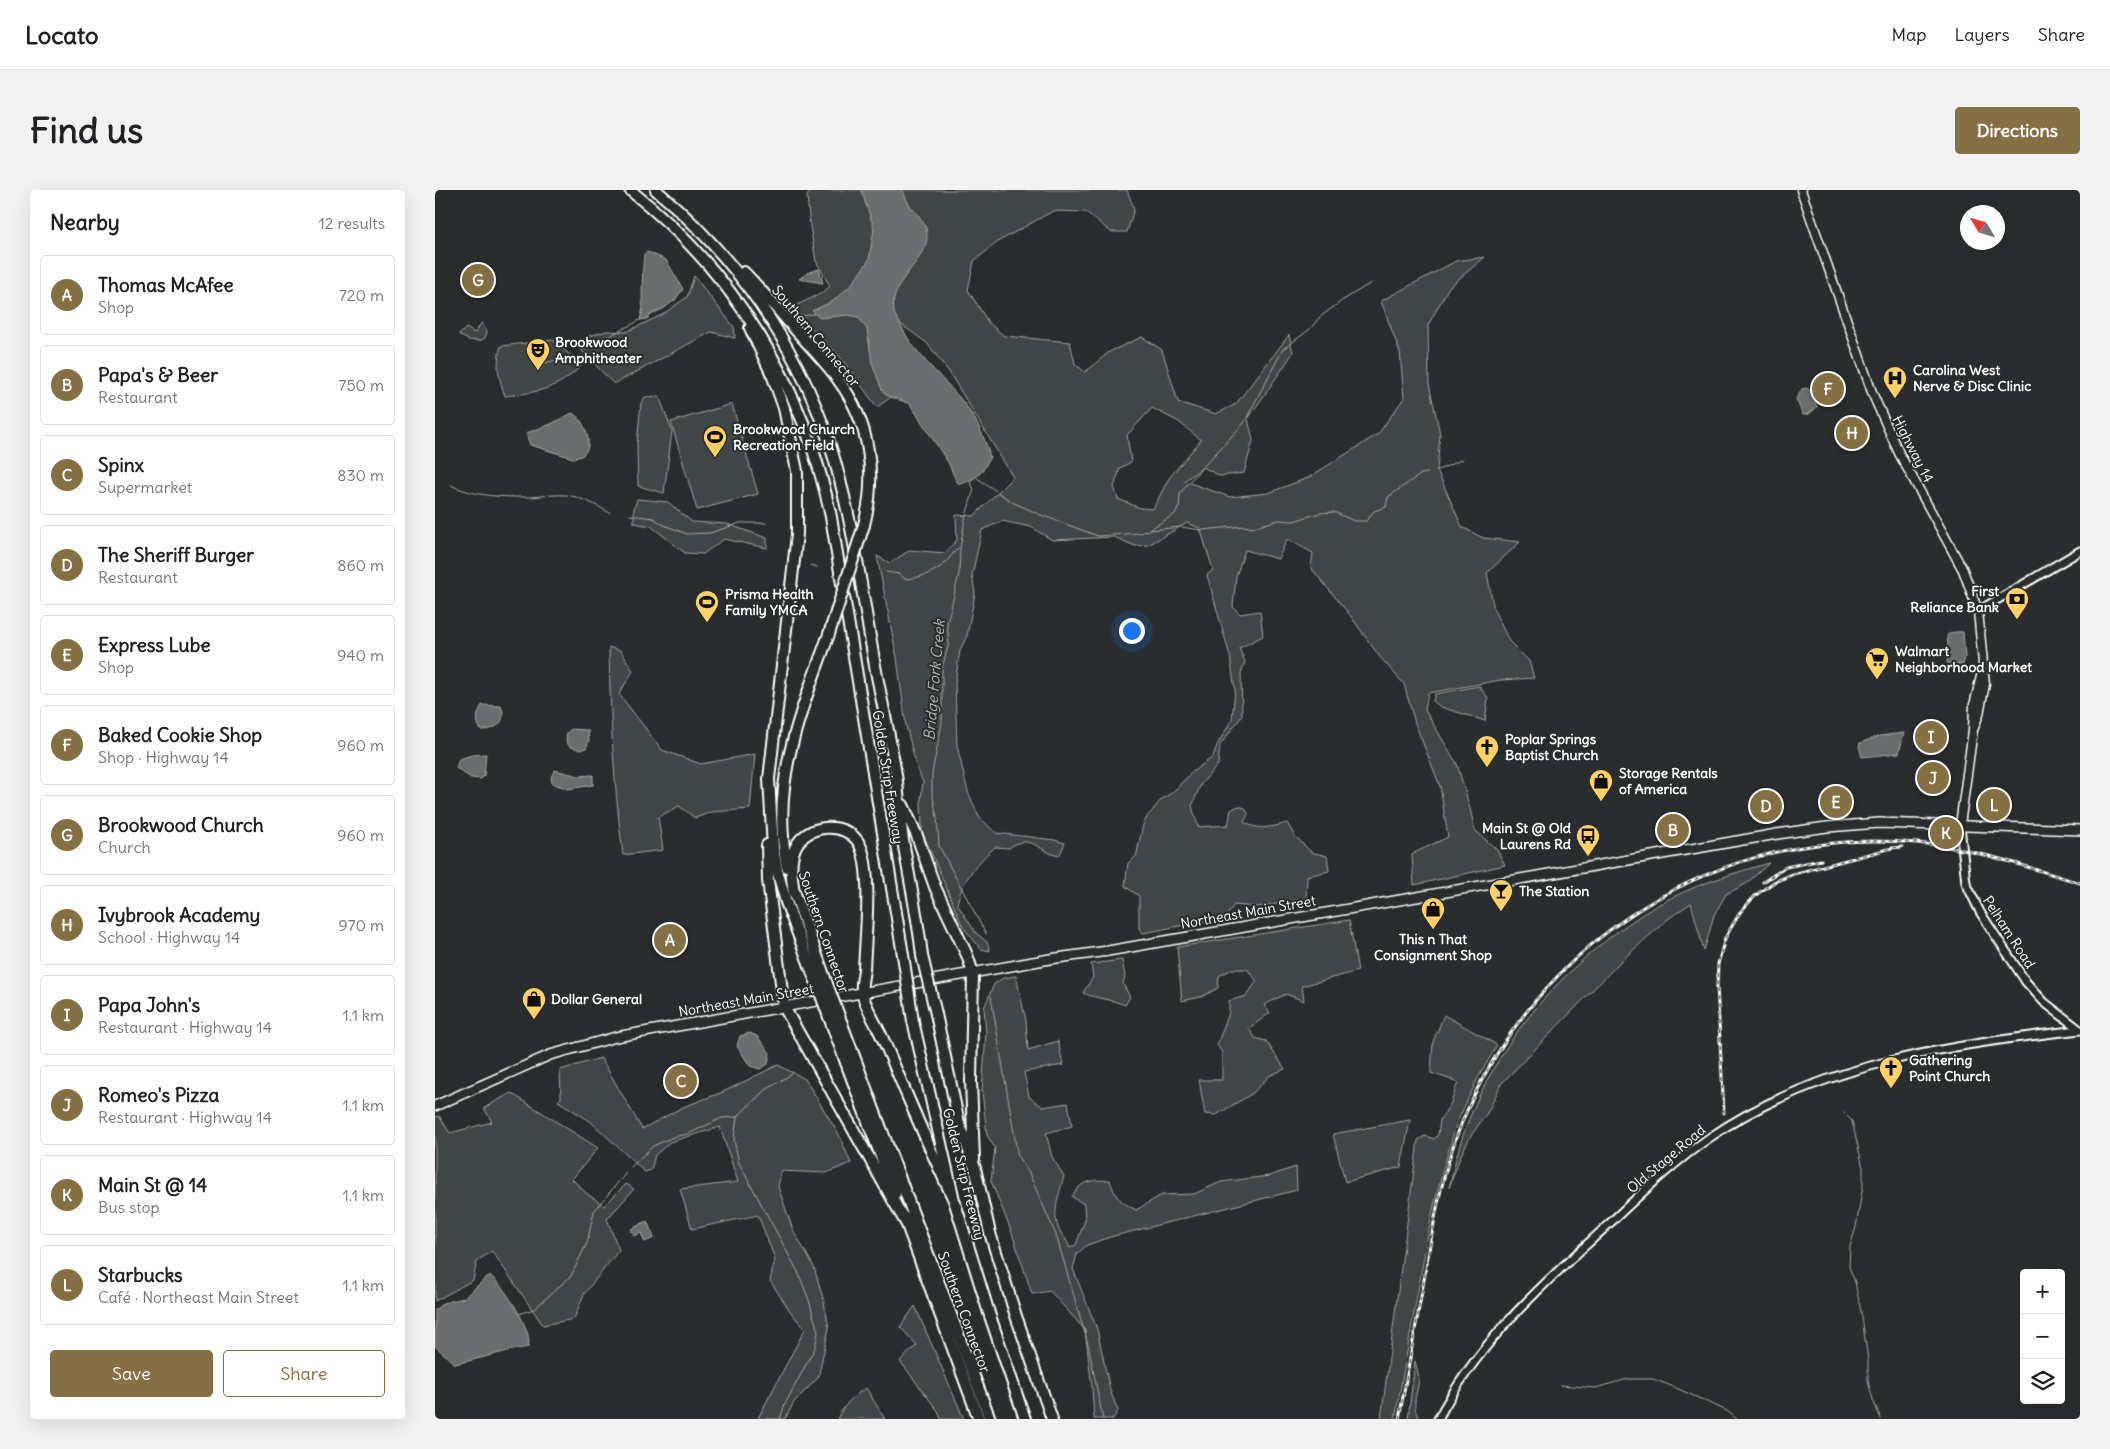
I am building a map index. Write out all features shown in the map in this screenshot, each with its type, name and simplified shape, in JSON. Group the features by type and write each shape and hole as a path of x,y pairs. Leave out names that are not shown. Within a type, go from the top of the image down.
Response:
{"highway":[{"name":"Golden Strip Freeway","path":"630,190 677,230 711,268 744,314 753,323 769,348 807,429 824,484 841,577 913,1021 954,1200 989,1313 1025,1419"},
{"name":"Golden Strip Freeway","path":"656,190 680,211 727,260 756,297 789,350 817,410 828,441 845,501 898,795 903,840 922,956 959,1123 975,1168 986,1217 1006,1284 1053,1419"},
{"name":"Southern Connector","path":"680,211 705,230 729,255 825,364 849,396 863,427 871,464 871,496 864,525 795,731 785,774 782,811 785,857 822,985"},
{"name":"Southern Connector","path":"744,314 773,377 784,408 792,440 798,495 797,534 791,596 769,779 773,848 777,870 786,902 822,985 990,1419"},
{"path":"769,779 768,880 784,1007 906,1223"},
{"path":"898,795 917,836 935,887 967,955 973,973 971,1081 975,1168"},
{"path":"794,893 792,858 795,847 807,834 815,830 832,827 848,833 858,842 865,865 866,885 861,993 954,1200"},
{"name":"Southern Connector","path":"834,1017 906,1223 979,1419"}],"main road":[{"name":"Highway 14","path":"1801,190 1873,395 1887,428 1961,566 1978,611 1982,671 1985,684 1979,714 1973,730 1960,825"},
{"name":"Northeast Main Street","path":"435,1106 527,1064 585,1044 616,1036 1790,832 1879,824 2080,830"}],"street":[{"path":"1978,611 2080,552"},
{"name":"Pelham Road","path":"1960,825 1966,883 1980,912 2026,982 2044,1002 2080,1030"},
{"name":"Old Stage Road","path":"1438,1419 1476,1358 1518,1309 1677,1163 1721,1130 1777,1100 1852,1072 1961,1046 2080,1030"}],"shaded area":[{"path":"811,190 1127,190 1134,209 1127,232 1111,232 1086,212 1053,211 999,241 974,261 968,290 988,322 1004,336 1070,342 1075,364 1085,372 1109,352 1142,337 1162,350 1178,402 1216,414 1236,404 1289,335 1293,353 1248,419 1253,440 1244,473 1220,476 1203,467 1184,481 1230,497 1268,493 1308,478 1378,434 1404,398 1400,352 1381,301 1456,261 1485,257 1449,287 1428,325 1429,384 1440,434 1437,470 1462,527 1483,538 1520,542 1487,573 1494,610 1509,641 1529,661 1534,678 1501,680 1428,693 1425,710 1457,764 1475,830 1497,850 1505,865 1414,885 1412,854 1448,837 1440,786 1415,723 1404,684 1379,656 1350,615 1311,568 1313,553 1287,539 1278,559 1245,550 1236,576 1233,607 1240,614 1260,611 1263,636 1239,648 1245,662 1241,673 1242,716 1220,745 1218,765 1201,784 1192,806 1198,827 1228,825 1231,810 1238,806 1245,808 1248,814 1244,822 1249,825 1265,827 1287,823 1294,835 1311,852 1327,856 1329,871 1307,876 1306,899 1257,907 1234,905 1226,917 1143,933 1139,928 1139,896 1125,886 1128,863 1136,857 1143,825 1162,799 1173,792 1191,773 1213,757 1217,745 1232,720 1235,690 1230,656 1207,575 1213,570 1200,528 1187,523 1148,545 1135,546 1114,537 1052,540 1031,527 1002,521 982,530 972,575 975,593 967,636 960,650 955,683 957,746 968,792 979,817 996,833 1055,840 1065,843 1059,856 1029,842 1016,844 1009,848 995,847 976,866 966,880 957,904 976,933 987,942 990,951 981,949 963,927 922,831 921,799 923,782 917,768 906,726 897,658 877,556 890,563 910,550 945,553 957,540 956,515 974,516 1013,477 949,372 927,343 895,320 900,391 877,407 841,358 792,308 822,293 830,286 816,261 807,196","holes":["1152,408 1179,422 1201,440 1169,478 1153,509 1140,508 1118,499 1114,487 1120,468 1131,462 1127,435"]},
{"path":"861,190 903,190 908,202 926,229 926,243 922,253 897,290 894,312 913,346 964,403 974,417 985,440 990,457 979,475 966,482 960,484 956,481 949,464 910,404 886,395 882,390 872,363 867,329 858,317 848,315 820,318 812,311 833,301 851,285 869,260 874,228"},
{"path":"648,252 666,260 683,289 675,300 663,309 651,314 647,319 640,320 643,308 644,254"},
{"path":"819,269 823,283 799,279 809,272"},
{"path":"694,276 734,327 735,338 711,332 614,384 579,348 589,336 607,331 626,332 662,315 687,297"},
{"path":"482,322 487,332 485,338 480,341 468,340 459,335 466,328 475,333"},
{"path":"553,340 582,365 555,385 537,391 505,396 501,384 498,359 501,346"},
{"path":"1806,388 1812,391 1817,407 1809,414 1803,415 1796,399 1802,389"},
{"path":"659,396 672,431 664,493 638,486 637,444 641,403 645,397"},
{"name":"Brookwood Church Recreation Field","path":"732,404 758,494 697,510 671,422"},
{"path":"572,413 582,423 588,438 586,452 581,456 573,458 530,445 526,433 551,424"},
{"path":"637,499 668,502 692,522 727,524 767,538 767,548 724,539 703,554 685,553 651,526 634,523 634,509"},
{"path":"1963,632 1965,657 1963,665 1947,663 1947,635"},
{"path":"609,647 621,651 633,671 619,694 662,750 701,764 755,754 750,809 712,812 695,818 679,806 658,817 663,850 623,855 613,751"},
{"path":"1479,686 1488,698 1485,721 1441,707 1433,701 1435,694"},
{"path":"482,705 501,706 503,712 502,721 496,727 481,730 477,718"},
{"path":"571,729 588,730 589,741 586,748 580,750 569,746 566,741 567,733"},
{"path":"1904,733 1899,753 1862,757 1860,743 1879,736"},
{"path":"486,754 484,776 481,779 471,778 456,768 459,759 472,755"},
{"path":"555,770 579,776 593,775 593,785 568,789 552,783 551,777"},
{"path":"1769,863 1746,884 1726,894 1714,915 1704,951 1691,903 1668,919 1621,961 1501,1084 1489,1110 1470,1137 1460,1157 1449,1188 1465,1131 1487,1080 1505,1050 1547,995 1599,946 1656,906 1683,892 1711,881"},
{"path":"1349,920 1358,971 1302,986 1304,1001 1286,994 1264,1005 1270,1013 1249,1028 1255,1038 1266,1041 1285,1069 1269,1076 1253,1093 1216,1115 1205,1114 1199,1080 1222,1080 1222,1052 1217,1045 1229,1013 1229,1001 1246,996 1257,981 1247,969 1232,969 1219,976 1218,988 1201,997 1182,1001 1177,947"},
{"path":"1122,960 1125,976 1123,984 1130,997 1125,1005 1083,993 1093,977 1091,964"},
{"path":"1016,976 1026,1021 1028,1050 1058,1041 1063,1065 1024,1072 1029,1097 1043,1107 1068,1103 1072,1126 1046,1133 1052,1157 1064,1176 1057,1202 1056,1221 1070,1248 1076,1245 1085,1220 1084,1204 1072,1197 1079,1187 1088,1182 1110,1180 1119,1198 1136,1210 1162,1195 1194,1194 1221,1182 1269,1176 1296,1167 1297,1190 1110,1237 1087,1245 1077,1254 1073,1269 1097,1329 1110,1390 1118,1411 1113,1419 1094,1419 1085,1330 1050,1291 1032,1294 1012,1233 991,1181 995,1148 987,1135 982,1091 986,1032 984,1008 994,984 1003,978"},
{"path":"1444,1015 1497,1045 1478,1078 1457,1122 1431,1218 1395,1419 1381,1419 1418,1140 1425,1136 1434,1139 1438,1135 1440,1120 1451,1103 1458,1082 1431,1073 1433,1042"},
{"path":"750,1033 757,1036 770,1053 768,1064 760,1069 750,1066 737,1046 740,1036"},
{"path":"601,1058 642,1129 683,1107 723,1092 778,1065 805,1079 838,1133 851,1163 826,1173 781,1171 778,1187 793,1230 814,1267 829,1328 818,1378 794,1402 785,1419 758,1418 805,1329 770,1281 775,1259 758,1215 692,1229 680,1189 738,1182 720,1127 670,1142 655,1155 651,1170 645,1172 590,1121 558,1101 561,1098 560,1070"},
{"path":"511,1093 598,1148 572,1179 586,1193 604,1206 626,1184 634,1189 607,1219 619,1250 584,1294 574,1319 543,1325 492,1251 477,1261 473,1280 435,1301 435,1117 439,1116 450,1133 492,1122 484,1108"},
{"path":"1410,1120 1401,1167 1345,1182 1333,1134"},
{"path":"647,1221 654,1238 645,1242 641,1233 634,1236 631,1229"},
{"path":"490,1276 502,1288 517,1309 527,1331 528,1347 455,1364 435,1346 435,1310 443,1303 464,1298"},
{"path":"915,1306 964,1419 941,1419 938,1411 900,1361 917,1345 900,1327"},
{"path":"1415,1361 1419,1382 1415,1398 1415,1409 1420,1419 1408,1419"},
{"path":"866,1388 885,1419 837,1419 849,1401"}],"waterway":[{"path":"977,478 1012,502 1098,536 1140,533 1149,530 1175,514 1179,507 1180,494 1188,483 1244,423 1283,349 1309,330 1320,317 1371,283"},
{"path":"794,317 814,314"},
{"path":"583,350 640,320"},
{"path":"544,363 565,358"},
{"path":"1436,471 1463,459"},
{"path":"1150,530 1181,527 1201,530 1245,526 1252,528 1278,520 1294,521 1319,513 1334,512 1354,521 1366,521 1374,511 1386,507 1388,497 1421,474 1428,473"},
{"name":"Bridge Fork Creek","path":"970,482 974,489 965,519 960,548 959,574 947,624 949,643 942,668 942,723 932,773 932,793 937,817 939,846 986,934"},
{"path":"451,485 470,492 490,496 573,496 610,513"},
{"path":"630,515 653,518 664,525 687,534 710,533 740,523 766,523"},
{"path":"886,572 899,574 905,579 921,576 941,567 959,548"},
{"path":"810,565 817,567"},
{"path":"991,997 1018,1157 1029,1173 1056,1235 1088,1344 1103,1419"},
{"name":"Bridge Fork Creek","path":"631,1167 653,1146 673,1137 688,1134 722,1118 737,1117 764,1091 792,1074"},
{"path":"1844,1113 1852,1121 1863,1168 1863,1185 1856,1227 1850,1246 1849,1267 1855,1282 1862,1317 1868,1360 1868,1381 1881,1419"},
{"path":"737,1117 734,1140 739,1163 798,1272 809,1300 818,1332 815,1348 785,1404 780,1419"},
{"name":"Bridge Fork Creek","path":"519,1314 534,1309 571,1276 587,1243 594,1211 626,1173"},
{"path":"1561,1385 1595,1388 1628,1379 1653,1379 1727,1411 1737,1419"}],"railway":[{"path":"1399,1419 1436,1213 1449,1158 1462,1122 1495,1057 1537,999 1587,948 1644,907 1706,875 1773,853 1844,842 1938,845 2000,859 2080,883"},
{"path":"1724,1113 1717,986 1718,964 1725,938 1741,911 1756,895 1774,882 1793,874 1902,847"},
{"path":"1763,882 1786,867 1821,860"}],"place":[{"name":"Brookwood Church","path":"478,280"},
{"name":"Brookwood Amphitheater","path":"538,371"},
{"name":"Baked Cookie Shop","path":"1828,389"},
{"name":"Carolina West Nerve & Disc Clinic","path":"1895,399"},
{"name":"Ivybrook Academy","path":"1852,433"},
{"name":"Brookwood Church Recreation Field","path":"715,458"},
{"name":"First Reliance Bank","path":"2017,620"},
{"name":"Prisma Health Family YMCA","path":"707,623"},
{"name":"Walmart Neighborhood Market","path":"1877,680"},
{"name":"Papa John's","path":"1931,737"},
{"name":"Poplar Springs Baptist Church","path":"1487,768"},
{"name":"Romeo's Pizza","path":"1933,778"},
{"name":"Storage Rentals of America","path":"1601,802"},
{"name":"Express Lube","path":"1836,802"},
{"name":"Starbucks","path":"1994,805"},
{"name":"The Sheriff Burger","path":"1766,806"},
{"name":"Papa's & Beer","path":"1673,830"},
{"name":"Main St @ 14","path":"1946,833"},
{"name":"Main St @ Old Laurens Rd","path":"1588,857"},
{"name":"The Station","path":"1501,912"},
{"name":"This n That Consignment Shop","path":"1433,930"},
{"name":"Thomas McAfee","path":"670,940"},
{"name":"Dollar General","path":"534,1020"},
{"name":"Spinx","path":"681,1081"},
{"name":"Gathering Point Church","path":"1891,1089"}]}
